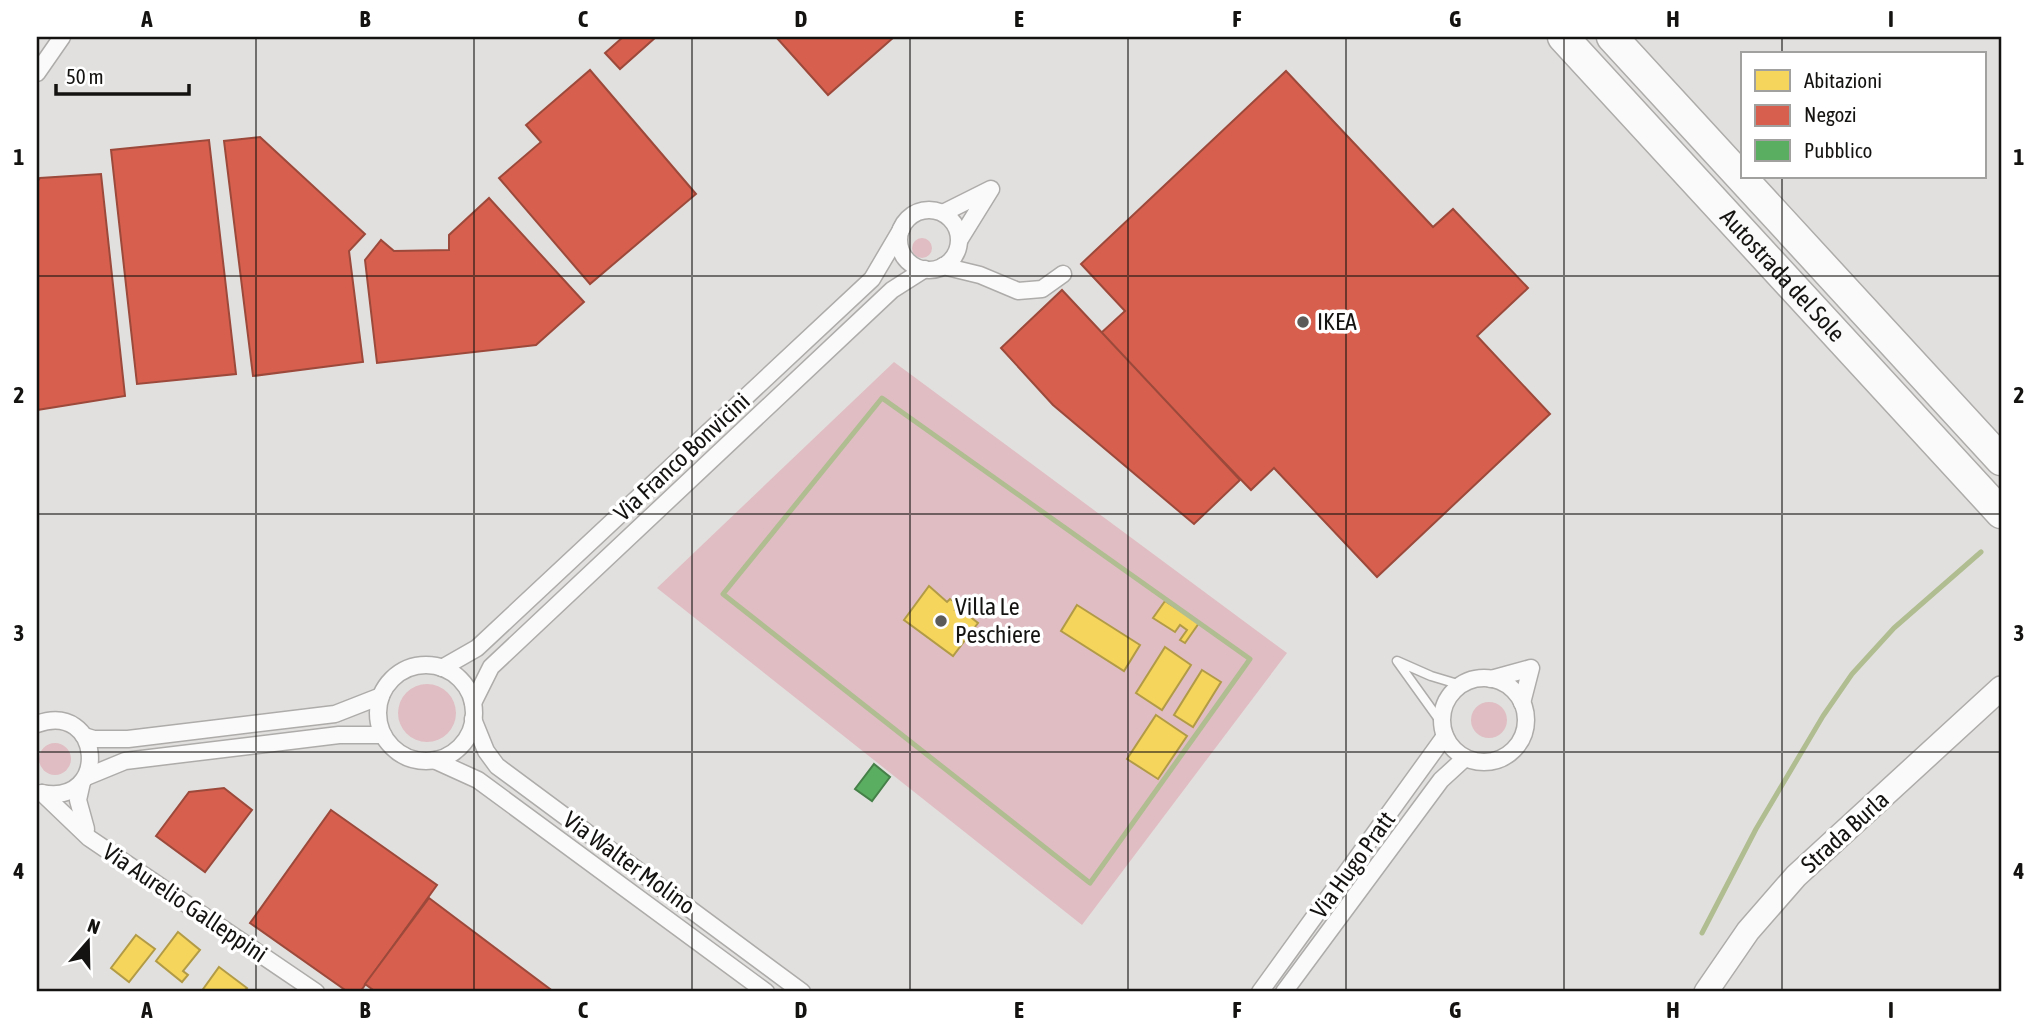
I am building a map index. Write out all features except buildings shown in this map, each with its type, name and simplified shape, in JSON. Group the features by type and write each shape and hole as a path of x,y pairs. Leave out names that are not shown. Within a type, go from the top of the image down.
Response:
{"highway":[{"name":"Autostrada del Sole","path":"1563,37 2001,513"},
{"name":"Autostrada del Sole","path":"1612,37 1741,177"},
{"name":"Autostrada del Sole","path":"1742,178 2001,460"}],"main road":[{"name":"Strada Burla","path":"1706,992 1748,931 1796,876 1997,692"}],"street":[{"path":"37,73 62,37"},
{"name":"Via Franco Bonvicini","path":"442,668 477,648 872,279 902,228 914,214 933,210 943,213 991,189 959,242"},
{"path":"943,213 955,223 959,242 980,275"},
{"path":"902,228 899,237 904,255 925,269"},
{"path":"943,266 956,254 959,242"},
{"path":"943,266 980,275 1018,291 1031,292 1042,289 1063,275"},
{"name":"Via Franco Bonvicini","path":"473,711 484,676 511,648 892,290 925,269 943,266"},
{"path":"84,736 128,740 335,714 381,696 399,673 420,666 442,668"},
{"name":"Via Walter Molino","path":"442,668 462,681 486,751 497,766 802,992"},
{"path":"1531,668 1522,703 1525,731 1511,753 1489,762 1465,758 1457,752 1444,730 1446,703 1461,685 1470,681 1491,679 1531,668"},
{"path":"1491,679 1504,683 1522,703"},
{"path":"39,792 64,794 84,779 125,761 339,735 383,735 379,722 381,696"},
{"path":"434,760 456,750 464,741 473,711"},
{"path":"40,722 71,724 84,736 91,756 84,779"},
{"name":"Via Hugo Pratt","path":"1260,992 1444,730"},
{"name":"Via Walter Molino","path":"383,735 404,756 434,760 478,780 766,992"},
{"name":"Via Hugo Pratt","path":"1284,992 1440,780 1465,758"},
{"name":"Via Aurelio Galleppini","path":"84,779 79,813 89,838"},
{"name":"Via Aurelio Galleppini","path":"39,792 89,838 316,992"}],"lane":[{"path":"1444,730 1397,661 1431,676 1461,685"}],"shaded area":[{"path":"922,238 929,241 932,248 929,255 922,258 915,255 912,248 915,241"},
{"path":"894,362 1287,653 1082,925 657,588"},
{"path":"427,684 438,686 451,697 456,713 454,724 443,737 427,742 416,740 403,729 398,713 400,702 411,689"},
{"path":"1489,702 1502,707 1507,720 1502,733 1489,738 1476,733 1471,720 1476,707"},
{"path":"55,743 66,748 71,759 66,770 55,775 44,770 39,759 44,748"}],"waterway":[{"path":"882,398 1250,659 1090,883 723,594 882,398"},
{"path":"1702,933 1756,829 1823,716 1852,674 1894,628 1981,552"}],"place":[{"name":"IKEA","path":"1303,322"},
{"name":"Villa Le Peschiere","path":"941,621"}]}
